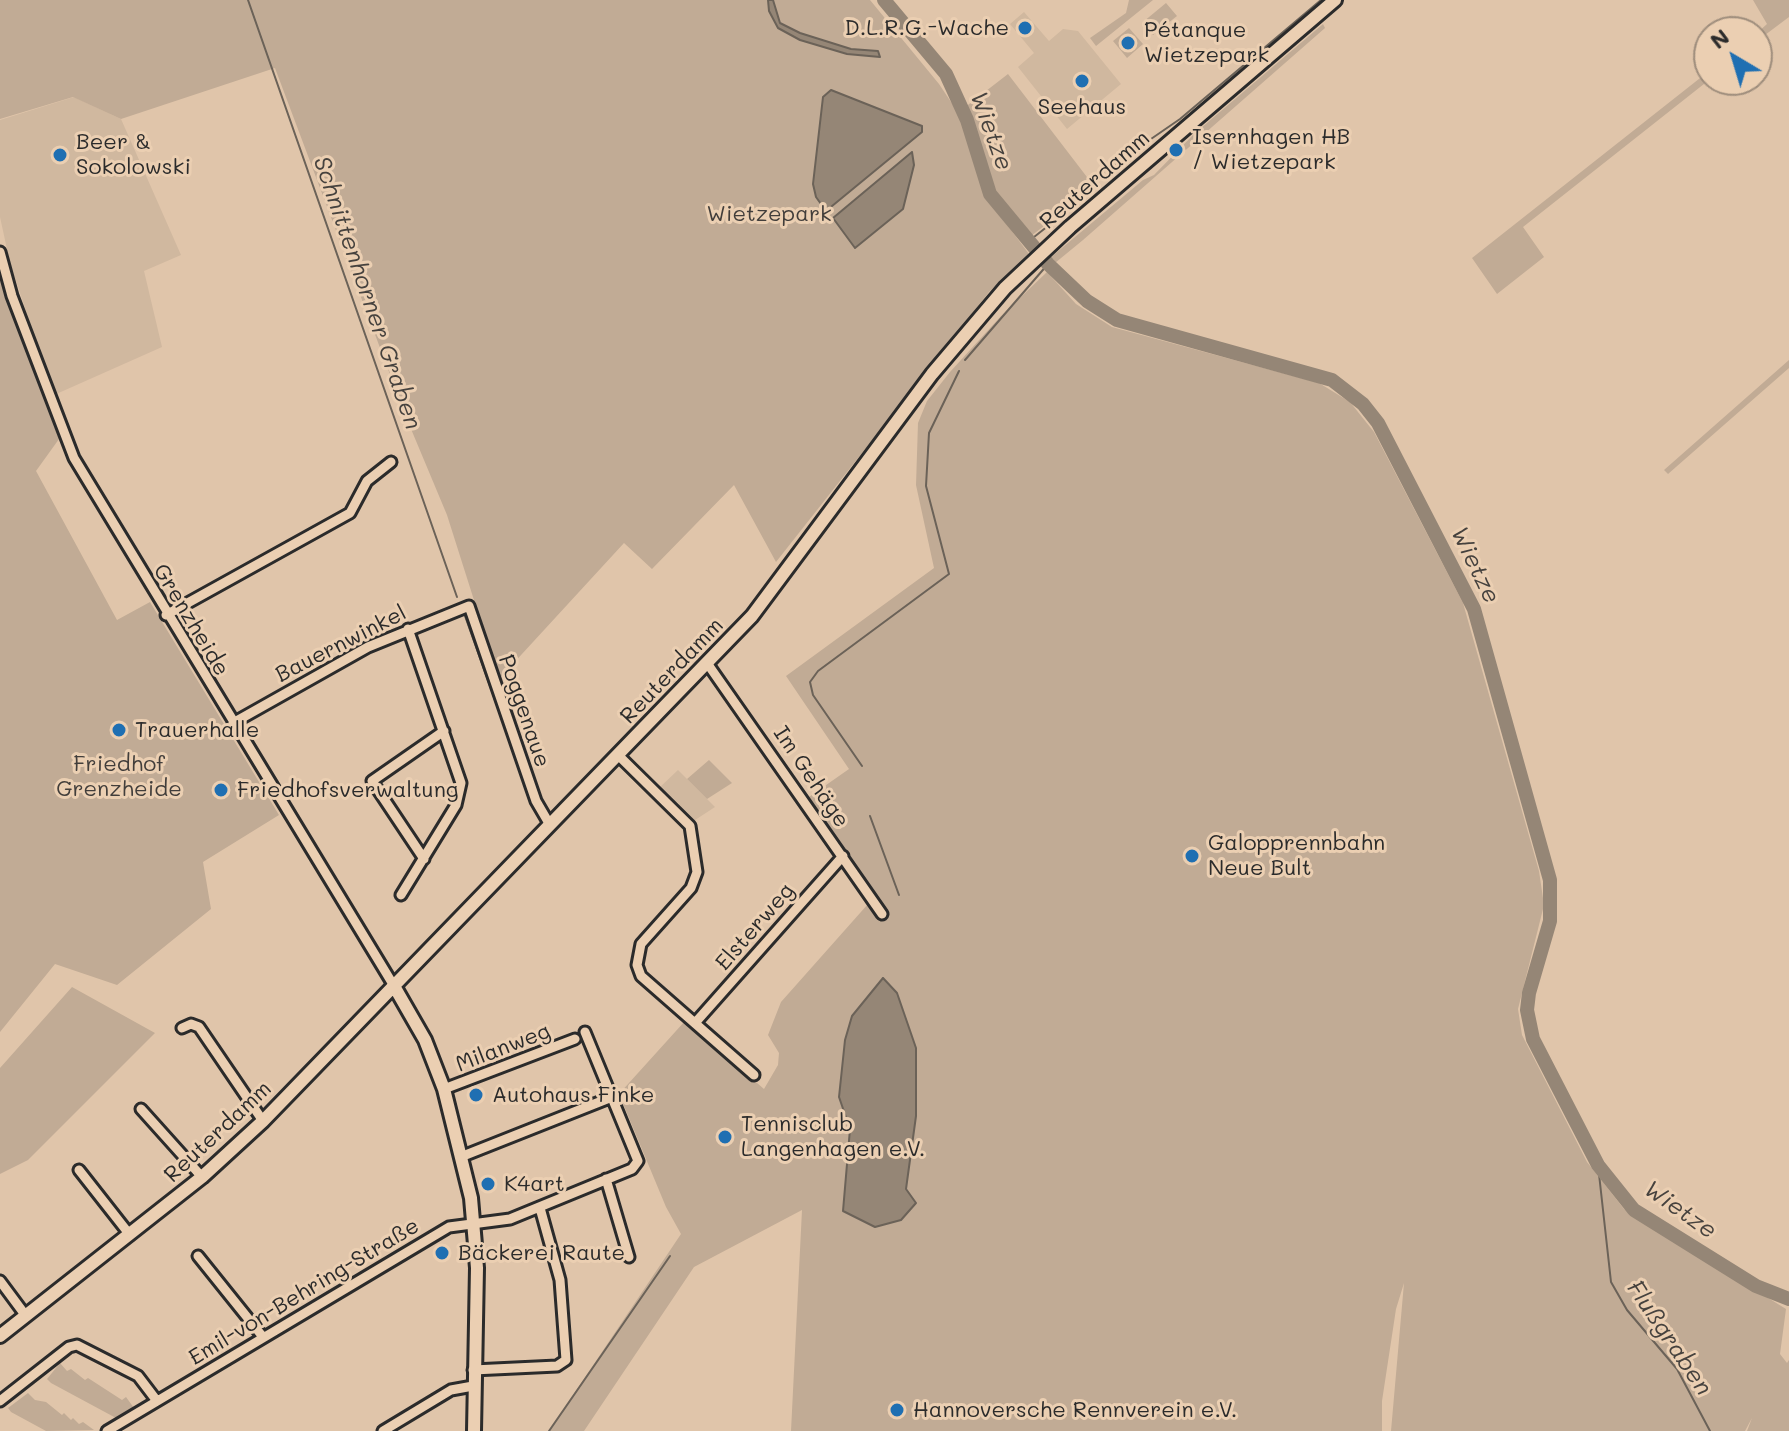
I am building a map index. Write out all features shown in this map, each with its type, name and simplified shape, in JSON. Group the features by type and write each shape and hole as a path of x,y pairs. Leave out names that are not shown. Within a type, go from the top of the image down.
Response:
{"street":[{"name":"Reuterdamm","path":"0,1336 202,1177 263,1121 769,596 960,340 1032,261 1335,0"},
{"name":"Grenzheide","path":"0,252 12,296 62,434 166,615 394,986"},
{"path":"166,615 350,513 367,481 391,462"},
{"name":"Bauernwinkel","path":"233,723 326,668 408,629 469,606"},
{"name":"Poggenaue","path":"469,606 536,801 550,825"},
{"path":"401,895 460,795 461,783 408,629"},
{"name":"Im Gehäge","path":"707,663 882,914"},
{"path":"424,859 372,781 444,731"},
{"path":"618,755 687,823 692,835 696,880 641,944 637,965 642,978 754,1075"},
{"name":"Elsterweg","path":"695,1023 843,856"},
{"path":"394,986 425,1040 444,1089 463,1156 474,1223 474,1431"},
{"path":"182,1028 191,1024 199,1027 263,1121"},
{"path":"463,1156 612,1097 585,1032"},
{"name":"Milanweg","path":"444,1089 575,1039"},
{"name":"Emil-von-Behring-Straße","path":"107,1431 449,1227 510,1219 637,1165 612,1097"},
{"path":"141,1109 202,1177"},
{"path":"79,1170 130,1235"},
{"path":"606,1179 629,1257"},
{"path":"473,1370 557,1366 566,1360 560,1280 540,1208"},
{"path":"198,1256 263,1337"},
{"path":"0,1281 26,1316"},
{"path":"0,1401 69,1347 77,1345 138,1376 157,1401"},
{"path":"383,1431 451,1390 473,1386"}],"shaded area":[{"path":"768,0 773,0 780,23 800,33 851,49 878,51 880,57 847,54 800,40 778,28 769,11"},
{"name":"Seehaus","path":"1024,12 1049,41 1063,29 1078,31 1121,84 1067,129 1018,67 1034,53 1010,24"},
{"path":"831,90 922,126 922,132 826,211 816,197 813,184 823,97"},
{"path":"74,97 121,119 181,255 144,271 162,347 54,395 10,263 0,217 0,120"},
{"path":"912,152 914,165 903,209 855,248 833,218"},
{"path":"678,770 715,807 692,822 659,788"},
{"path":"883,978 897,993 916,1048 916,1116 906,1189 916,1203 901,1220 875,1227 843,1211 850,1129 839,1097 845,1040 852,1016"}],"green space":[{"name":"Wietzepark","path":"0,0 870,0 939,84 961,117 984,194 1029,254 989,292 776,562 734,485 652,569 624,543 499,679 447,515 406,417 275,68 121,119 73,97 0,119"},
{"path":"1129,0 1153,0 1096,46 1090,38 1126,13"},
{"path":"1753,0 1789,0 1789,17 1773,29 1773,16 1762,16"},
{"path":"1166,3 1177,16 1153,35 1143,22"},
{"path":"1323,24 1325,28 1083,240 1055,263 1050,258 1143,180 1154,175 1194,134"},
{"name":"Pétanque Wietzepark","path":"1129,28 1143,44 1127,58 1113,41"},
{"path":"1008,74 1090,181 1075,202 1031,236 994,192 964,108"},
{"path":"1693,84 1693,93 1523,227 1544,257 1497,294 1472,258"},
{"name":"Galopprennbahn Neue Bult","path":"1047,272 1076,304 1112,327 1319,383 1350,402 1374,432 1463,603 1539,871 1544,905 1518,1009 1522,1035 1587,1162 1624,1209 1786,1309 1780,1354 1787,1363 1789,1360 1789,1431 1747,1431 1752,1418 1745,1431 1391,1431 1404,1283 1396,1309 1382,1401 1382,1431 791,1431 802,1210 694,1267 584,1431 549,1431 681,1234 666,1207 619,1094 685,1021 764,1089 778,1065 779,1053 768,1035 781,1002 876,895 809,797 849,769 786,676 934,568 916,485 918,423 927,401 1001,316","holes":["897,993 916,1048 916,1116 906,1189 843,1211 850,1129 839,1097 845,1040"]},
{"name":"Friedhof Grenzheide","path":"0,279 59,439 36,471 117,620 150,602 279,815 203,862 211,909 117,985 55,964 0,1032"},
{"path":"1789,360 1789,368 1668,474 1664,470"},
{"path":"709,760 732,783 707,799 687,779"},
{"path":"72,987 155,1033 28,1160 0,1174 0,1068"},
{"path":"60,1363 67,1371 71,1369 122,1400 126,1397 134,1408 116,1418 51,1383 47,1379"},
{"path":"28,1393 35,1400 46,1402 62,1415 64,1413 71,1420 73,1418 79,1424 83,1422 94,1430 46,1431 11,1412 8,1408"}],"waterway":[{"name":"Schnittenhorner Graben","path":"248,0 457,597"},
{"name":"Wietze","path":"884,0 946,74 967,120 990,194 1048,264 1087,301 1117,320 1332,380 1363,404 1378,423 1474,609 1550,880 1550,921 1527,1010 1533,1039 1598,1165 1634,1210 1756,1286 1789,1299"},
{"path":"1103,172 1180,119 1321,0"},
{"path":"1029,241 1077,203 1087,185"},
{"path":"965,360 1048,264"},
{"path":"862,766 813,695 810,682 818,671 949,574 926,486 929,433 959,371"},
{"name":"Schnittenhorner Graben","path":"465,616 500,714"},
{"path":"870,816 899,895"},
{"name":"Flußgraben","path":"1598,1165 1611,1282 1627,1310 1677,1369 1710,1431"},
{"path":"549,1431 670,1256"}],"place":[{"name":"D.L.R.G.-Wache","path":"1025,28"},
{"name":"Pétanque Wietzepark","path":"1128,43"},
{"name":"Seehaus","path":"1082,81"},
{"name":"Isernhagen HB / Wietzepark","path":"1176,150"},
{"name":"Beer & Sokolowski","path":"60,155"},
{"name":"Trauerhalle","path":"119,730"},
{"name":"Friedhofsverwaltung","path":"221,790"},
{"name":"Galopprennbahn Neue Bult","path":"1192,856"},
{"name":"Autohaus Finke","path":"476,1095"},
{"name":"Tennisclub Langenhagen e.V.","path":"725,1137"},
{"name":"K4art","path":"488,1184"},
{"name":"Bäckerei Raute","path":"442,1253"},
{"name":"Hannoversche Rennverein e.V.","path":"897,1410"}]}
